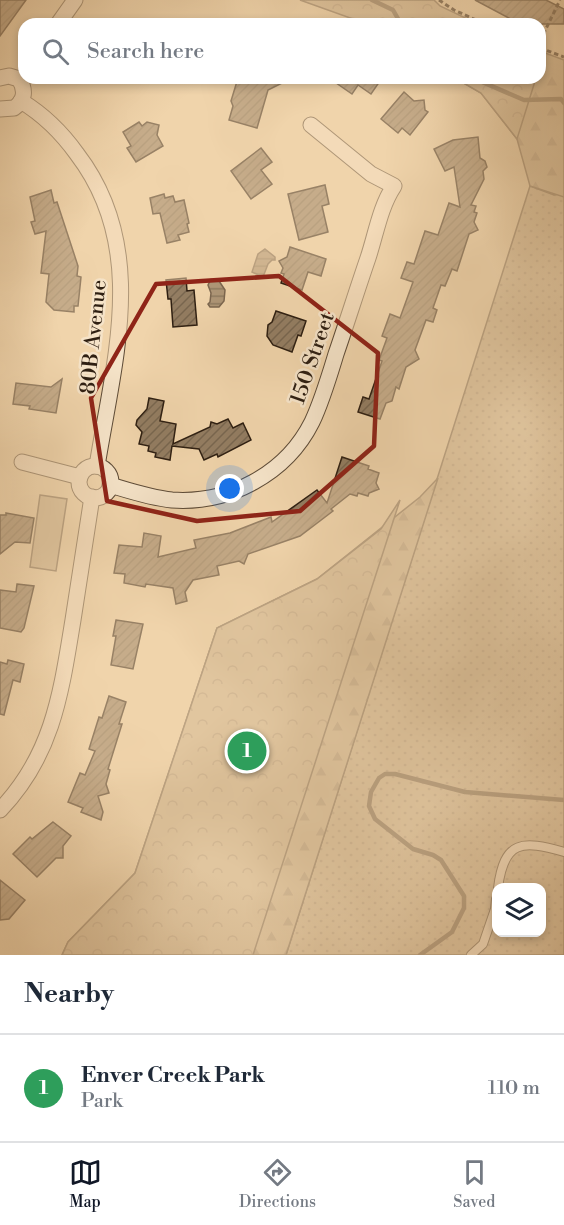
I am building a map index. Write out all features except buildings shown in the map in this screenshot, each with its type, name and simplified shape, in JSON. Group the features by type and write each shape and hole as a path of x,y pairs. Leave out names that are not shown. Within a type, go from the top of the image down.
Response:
{"street":[{"path":"62,18 75,0"},
{"path":"0,78 18,76"},
{"path":"0,109 14,108 21,101 24,90 23,84"},
{"name":"80B Avenue","path":"21,101 58,130 88,170 104,200 117,244 121,272 121,311 97,466"},
{"name":"150 Street","path":"110,485 173,500 200,500 218,496 244,488 268,473 293,450 311,424 323,394 386,198 394,186 371,174 311,125"},
{"path":"22,462 80,477"},
{"path":"97,466 108,473 110,485 102,496 92,497 81,490 80,477 88,467 97,466"},
{"path":"0,810 18,790 32,768 55,716 63,684 92,497"}],"lane":[{"path":"499,883 505,856 518,847 538,845 564,852"},
{"path":"471,955 483,944 492,918"}],"path":[{"path":"439,0 472,18"},
{"path":"546,29 560,0"},
{"path":"546,50 564,57"}],"highlighted area":[{"path":"279,276 378,353 374,446 300,511 197,521 107,501 91,398 156,284"}],"green space":[{"path":"300,0 434,0 440,6 465,18 350,18"},
{"path":"546,53 564,60 564,197 530,186 517,139 481,93 465,84 546,84"},
{"path":"465,84 534,84 517,139 481,93"},
{"path":"530,186 554,195 564,193 564,955 286,955"},
{"path":"438,478 286,955 62,955 68,942 135,873 217,628 317,579 420,497"},
{"path":"40,495 67,499 56,571 30,567"},
{"path":"400,500 253,955 62,955 68,942 135,873 217,628 317,579 381,529"}],"shaded area":[{"path":"265,249 275,257 275,260 268,264 263,277 252,272 258,254"},
{"path":"211,279 219,281 225,290 224,301 219,307 210,307 208,304 211,293 208,285"}],"waterway":[{"path":"372,0 393,10 398,18"},
{"path":"487,84 524,100 561,99 564,103"},
{"path":"420,955 452,932 464,908 464,896 441,860 413,849 375,819 369,806 371,792 379,778 385,774 395,774 465,792 564,800"}],"place":[{"name":"Enver Creek Park","path":"247,751"}]}
